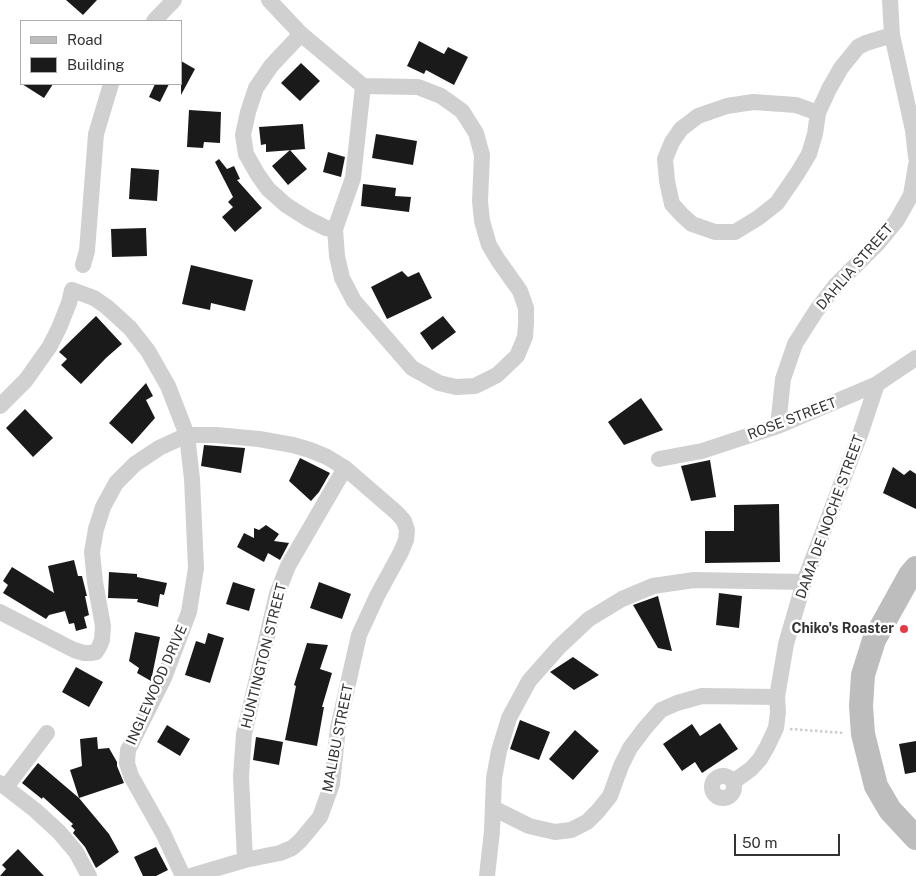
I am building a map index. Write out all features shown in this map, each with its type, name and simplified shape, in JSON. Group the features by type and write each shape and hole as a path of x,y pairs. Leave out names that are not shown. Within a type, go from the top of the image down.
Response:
{"main road":[{"path":"914,574 874,640 863,675 861,706 863,734 876,786 890,810 916,838"}],"street":[{"path":"155,20 174,0"},
{"path":"269,0 301,34 363,86 418,87 441,96 462,111 476,133 482,155 480,201 482,221 489,246 520,291 526,308 526,324 525,337 517,356 497,375 475,386 456,388 439,383 412,368 354,301 342,278 337,256 336,229 353,178 363,86"},
{"path":"890,0 892,35 913,130 916,157"},
{"path":"301,34 271,66 256,88 243,134 246,154 268,189 286,205 326,228 336,229"},
{"path":"818,113 796,105 753,102 727,106 698,116 681,129 664,159 672,204 692,224 715,232 735,232 758,218 776,203 809,154 815,134 818,113 841,68 858,48 866,43 892,35"},
{"path":"83,265 87,251 96,134 111,85"},
{"name":"DAHLIA STREET","path":"778,426 783,379 795,344 816,311 836,285 879,242 897,220 911,195 916,165"},
{"name":"INGLEWOOD DRIVE","path":"0,406 26,380 50,346 60,328 72,290 94,298 108,307 130,328 148,351 168,386 187,435 192,479 196,568 189,612 164,678 128,750 127,763 131,776 163,833 183,876"},
{"name":"ROSE STREET","path":"659,459 702,451 778,426 877,384 916,358"},
{"name":"DAMA DE NOCHE STREET","path":"733,782 760,759 776,728 777,697 786,644 804,582 861,432 877,384"},
{"path":"0,612 74,650 84,653 96,652 102,640 103,626 92,552 96,529 103,507 116,483 135,464 159,448 187,435"},
{"name":"MALIBU STREET","path":"187,435 216,435 259,439 293,445 326,456 345,468 397,513 404,521 407,530 406,540 401,552 377,596 359,635 338,728 332,784 320,818 292,848 280,853 245,860 191,876"},
{"name":"HUNTINGTON STREET","path":"245,860 241,776 244,734 277,594 288,566 345,468"},
{"path":"487,876 492,831 494,778 499,751 509,718 529,681 559,647 589,619 622,599 653,586 694,580 804,582"},
{"path":"493,808 530,826 555,832 571,830 587,822 610,796 630,748 661,710 702,696 777,697"},
{"path":"47,733 3,785 59,832 76,852 89,876"}],"path":[{"path":"776,728 863,734"}],"building":[{"path":"66,0 97,0 83,15"},
{"path":"419,41 444,54 448,47 468,57 454,85 426,70 424,74 407,66"},
{"path":"182,62 195,69 181,95 182,85"},
{"path":"301,63 320,81 300,101 281,83"},
{"path":"24,85 52,85 44,98"},
{"path":"155,85 168,85 160,102 149,97"},
{"path":"189,110 221,112 220,143 204,142 203,148 187,147"},
{"path":"303,124 305,149 266,152 266,144 261,145 259,127"},
{"path":"376,134 417,141 413,165 372,158"},
{"path":"290,150 307,169 288,185 272,166"},
{"path":"328,152 345,157 341,177 323,172"},
{"path":"219,159 227,169 234,166 240,179 237,180 262,208 235,232 222,217 233,207 228,202 233,197 215,162"},
{"path":"131,168 159,170 157,201 129,199"},
{"path":"363,184 396,188 395,196 411,197 409,212 361,206"},
{"path":"146,228 147,256 112,257 111,229"},
{"path":"191,265 253,280 245,311 211,303 210,310 182,304"},
{"path":"402,271 408,277 419,272 432,298 387,319 371,287"},
{"path":"96,316 122,344 81,384 61,365 67,359 59,352"},
{"path":"443,316 456,332 432,350 420,333"},
{"path":"146,383 153,396 146,400 155,418 132,444 109,423"},
{"path":"641,398 663,430 624,445 608,422"},
{"path":"25,409 53,438 33,457 6,428"},
{"path":"204,445 245,448 241,473 201,466"},
{"path":"300,458 330,473 319,492 311,501 289,481"},
{"path":"710,460 716,497 691,501 681,466"},
{"path":"893,467 904,475 910,470 916,474 916,509 883,493"},
{"path":"779,504 780,562 705,563 705,531 734,531 734,505"},
{"path":"266,525 279,534 274,541 289,543 280,560 268,553 264,562 237,547 244,533 254,538 254,528 259,530"},
{"path":"74,560 78,576 82,576 87,596 85,596 89,615 84,617 87,628 76,631 74,623 69,624 65,611 49,615 46,619 3,593 8,585 3,581 12,567 54,593 48,566"},
{"path":"109,572 137,574 137,577 167,583 164,595 160,594 158,607 137,602 138,599 108,598"},
{"path":"233,582 255,589 249,611 226,604"},
{"path":"319,582 351,594 342,619 310,608"},
{"path":"719,593 742,596 739,628 716,625"},
{"path":"658,596 672,651 658,648 633,605"},
{"path":"135,632 160,637 151,681 137,673 139,668 129,661"},
{"path":"208,633 224,638 210,683 185,675 196,641 205,644"},
{"path":"307,643 328,645 320,669 332,673 322,707 324,707 317,746 285,740 296,686 294,685"},
{"path":"573,657 599,675 574,690 550,672"},
{"path":"76,667 103,682 89,707 62,692"},
{"path":"520,720 550,732 539,760 510,749"},
{"path":"720,723 738,749 702,773 695,762 682,771 663,744 692,724 700,736"},
{"path":"167,725 190,739 180,756 157,742"},
{"path":"575,730 599,751 573,780 549,759"},
{"path":"97,737 98,749 109,748 117,762 124,783 79,798 70,770 82,766 80,739"},
{"path":"256,737 283,742 279,765 253,760"},
{"path":"916,741 916,772 905,774 899,744"},
{"path":"38,763 79,798 109,834 119,852 96,868 85,847 73,833 75,830 71,826 73,824 43,797 42,799 22,783"},
{"path":"156,847 168,870 156,876 143,876 134,857"},
{"path":"18,849 44,876 0,876 6,869 2,865"}],"place":[{"name":"Chiko's Roaster","path":"904,629"}]}
